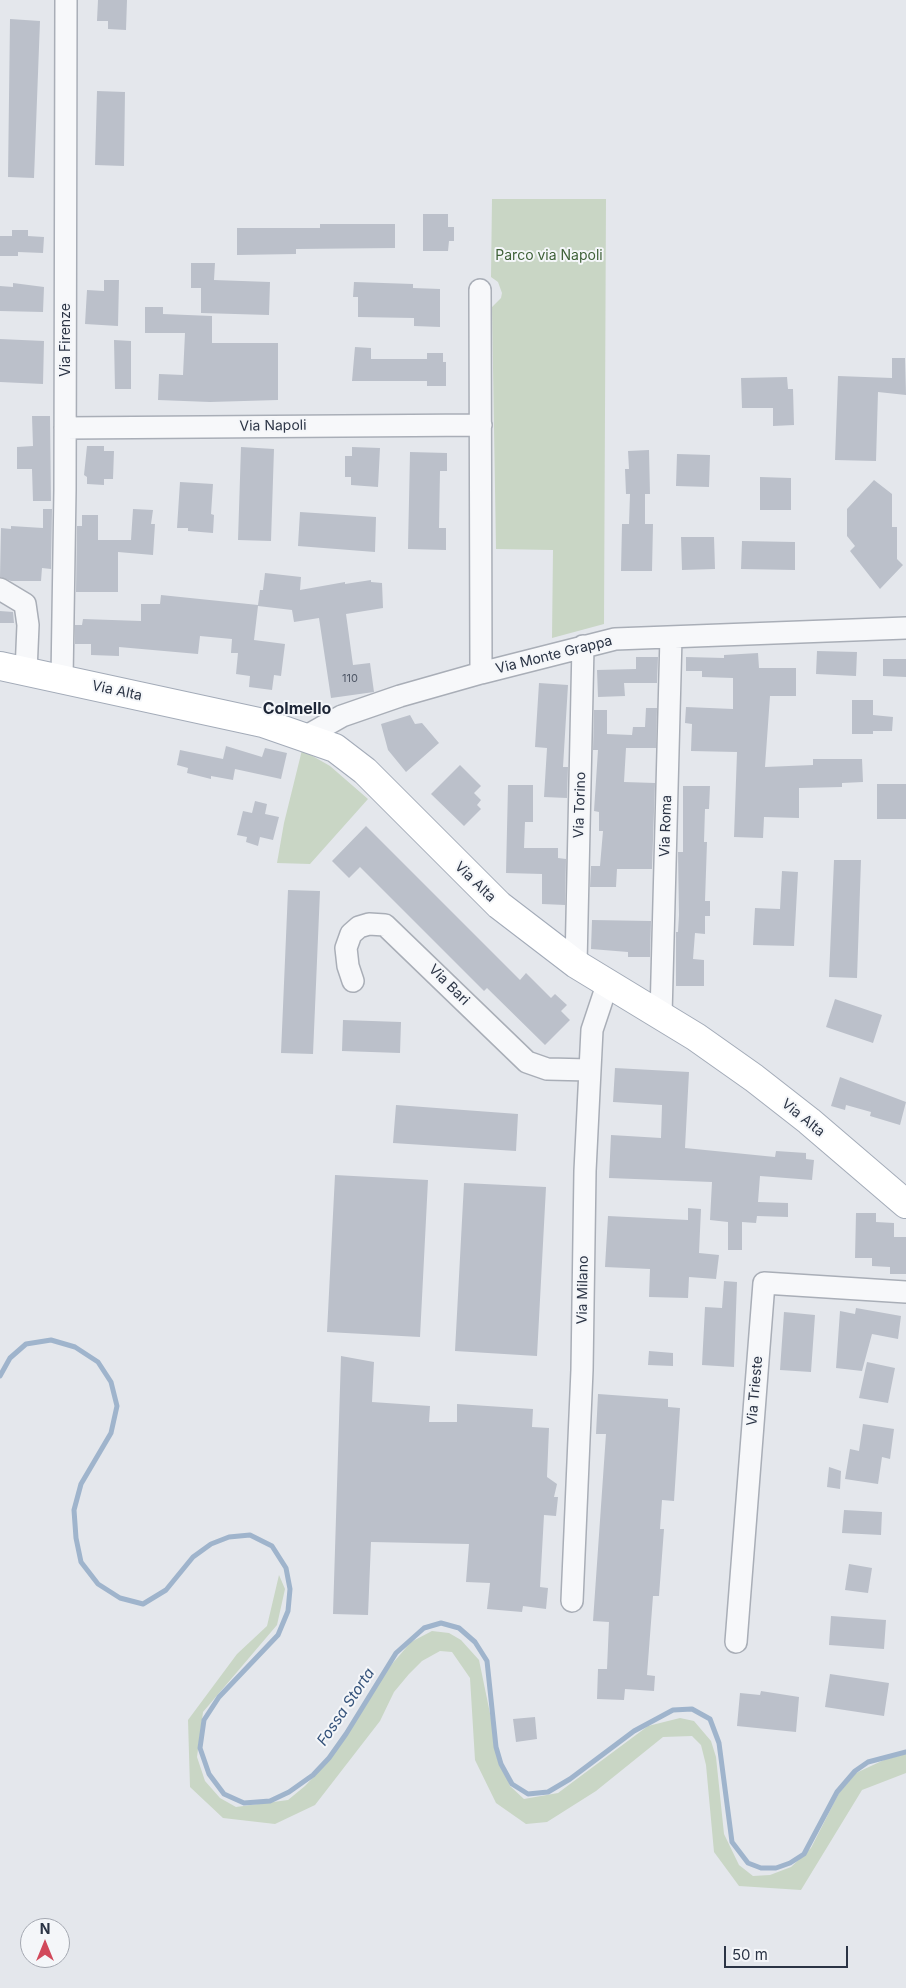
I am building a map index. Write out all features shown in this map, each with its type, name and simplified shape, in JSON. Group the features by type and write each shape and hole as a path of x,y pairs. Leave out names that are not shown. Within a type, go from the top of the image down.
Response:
{"main road":[{"name":"Via Alta","path":"0,666 263,723 335,748 364,771 499,905 576,964 661,1015 754,1078 809,1121 906,1204"}],"street":[{"name":"Via Firenze","path":"62,679 65,428 66,0"},
{"path":"480,290 481,673"},
{"name":"Via Napoli","path":"65,428 481,425"},
{"path":"0,589 25,604 28,625 26,672"},
{"name":"Via Monte Grappa","path":"305,737 342,716 481,673 615,639 906,628"},
{"name":"Via Roma","path":"661,1015 671,637"},
{"name":"Via Torino","path":"576,964 584,646"},
{"name":"Via Bari","path":"353,981 348,966 346,948 351,934 359,927 369,924 385,925 527,1062 547,1069 590,1070"},
{"name":"Via Milano","path":"572,1601 582,1370 585,1172 592,1030 608,982"},
{"name":"Via Trieste","path":"736,1642 764,1283 906,1292"}],"green space":[{"name":"Parco via Napoli","path":"492,199 606,199 604,624 552,638 553,550 496,549 492,307 501,298 502,293 498,282 491,277"},
{"path":"302,750 330,766 368,799 310,864 277,863 284,823"},
{"path":"279,1575 285,1589 277,1625 203,1712 197,1757 205,1781 220,1798 236,1807 288,1800 305,1786 321,1769 392,1664 411,1642 432,1631 449,1633 461,1640 479,1660 498,1752 510,1786 524,1799 558,1793 648,1726 680,1718 694,1721 711,1741 716,1757 724,1834 739,1865 753,1876 770,1875 791,1867 811,1848 839,1793 856,1773 886,1759 906,1754 906,1773 862,1790 801,1890 739,1886 714,1852 706,1765 701,1745 692,1736 663,1737 596,1791 547,1822 526,1824 496,1803 475,1760 470,1678 452,1652 440,1651 422,1661 394,1692 380,1721 315,1805 275,1824 223,1818 190,1787 188,1720 237,1654 267,1626"}],"building":[{"path":"98,0 127,0 126,30 108,29 108,21 97,21"},
{"path":"10,19 40,21 34,178 8,177"},
{"path":"97,91 125,92 124,166 95,165"},
{"path":"423,214 448,214 448,227 454,227 454,241 449,241 448,251 423,251"},
{"path":"320,224 395,224 395,248 296,249 296,254 237,255 237,228 320,228"},
{"path":"12,230 28,230 28,236 44,237 43,253 18,252 18,256 0,256 0,236 12,236"},
{"path":"191,263 215,263 214,280 270,282 269,315 201,313 201,288 191,288"},
{"path":"104,280 119,280 118,326 85,324 87,290 104,291"},
{"path":"354,282 413,284 413,288 440,289 440,327 414,326 414,318 358,317 358,297 353,297"},
{"path":"13,283 44,287 43,312 0,311 0,286 13,287"},
{"path":"145,307 163,307 163,314 212,316 212,343 278,343 278,400 210,402 158,400 159,374 183,375 185,333 145,333"},
{"path":"0,339 44,341 43,384 0,382"},
{"path":"114,340 131,341 131,389 115,389"},
{"path":"355,347 371,348 371,359 427,359 427,353 443,353 443,362 446,362 446,386 427,386 427,381 352,381"},
{"path":"892,358 905,358 906,395 878,392 876,461 835,460 838,376 892,378"},
{"path":"787,377 788,389 793,389 794,425 773,426 773,408 742,408 741,378"},
{"path":"32,416 50,416 51,501 33,501 32,469 17,469 17,447 33,446"},
{"path":"87,446 104,446 104,451 114,451 113,479 104,479 104,485 87,484 87,477 84,475"},
{"path":"241,447 274,449 271,541 238,540"},
{"path":"352,447 380,448 378,487 351,485 351,477 345,477 345,456 352,456"},
{"path":"649,450 650,494 645,494 645,524 653,524 652,571 621,571 622,524 629,524 630,494 626,494 625,469 629,469 628,451"},
{"path":"410,452 447,453 447,471 440,471 439,528 446,528 446,550 408,549"},
{"path":"677,454 710,455 709,487 676,486"},
{"path":"760,477 791,478 791,510 760,510"},
{"path":"874,480 892,494 892,527 897,527 897,559 903,565 880,589 850,551 855,546 847,536 847,509"},
{"path":"180,482 213,484 211,514 214,515 213,533 188,531 188,528 177,528"},
{"path":"43,509 52,509 51,569 42,568 41,581 11,581 0,577 1,528 11,529 11,526 43,528"},
{"path":"133,509 153,510 151,524 155,524 153,555 118,552 118,592 76,592 77,526 82,526 82,515 98,515 98,540 131,540"},
{"path":"300,512 376,517 375,552 298,546"},
{"path":"681,537 714,537 715,569 682,570"},
{"path":"742,541 795,542 795,570 741,569"},
{"path":"265,573 301,577 300,590 345,582 345,584 371,580 371,582 382,583 383,608 346,614 353,665 370,663 374,692 331,698 319,618 294,622 292,610 258,606 254,640 285,644 281,676 274,675 272,690 249,687 250,676 236,674 238,653 231,653 232,639 200,636 198,654 119,647 119,656 91,655 91,644 75,644 75,625 82,625 83,619 141,621 141,604 160,604 161,595 258,605 260,590 263,590"},
{"path":"0,611 13,612 14,623 0,623"},
{"path":"817,651 857,652 856,676 816,674"},
{"path":"758,653 759,668 796,668 796,696 770,696 765,767 813,765 813,759 862,759 863,782 842,783 842,787 799,788 799,818 764,817 763,838 734,837 737,752 691,751 692,724 685,723 686,707 733,709 733,678 702,677 702,671 686,671 686,657 724,658 724,655"},
{"path":"636,657 658,657 657,683 624,683 625,696 598,697 597,670 636,669"},
{"path":"883,659 906,659 906,677 883,676"},
{"path":"539,683 568,685 563,767 568,767 567,798 544,797 547,748 535,747"},
{"path":"852,700 873,700 873,715 893,717 892,731 873,731 873,734 852,734"},
{"path":"646,708 657,708 656,748 626,748 624,782 655,783 652,869 617,869 616,887 590,887 591,866 600,866 603,831 599,831 599,812 594,811 598,750 593,750 594,710 607,710 607,734 632,735 633,727 645,727"},
{"path":"410,715 415,724 422,723 439,743 406,772 388,750 381,724"},
{"path":"226,746 262,757 265,748 287,753 281,779 235,769 233,780 211,776 211,779 187,773 188,768 177,765 180,750 223,759"},
{"path":"460,765 481,786 474,793 481,800 477,805 481,809 464,826 431,794"},
{"path":"877,784 906,784 906,819 877,819"},
{"path":"508,785 533,785 533,822 525,822 524,848 558,848 558,858 566,859 565,905 542,904 542,874 506,873"},
{"path":"683,786 710,786 709,809 705,809 704,842 707,842 705,901 710,901 710,916 705,916 705,934 695,933 693,959 704,960 704,986 676,986 676,932 678,932 679,915 678,852 683,852"},
{"path":"255,801 267,804 265,814 279,817 273,840 260,837 258,846 246,842 247,837 237,835 243,811 252,813"},
{"path":"366,826 520,980 526,973 551,998 555,994 567,1005 561,1011 570,1020 545,1045 487,988 484,991 360,867 349,878 332,861"},
{"path":"834,860 861,860 857,978 829,977"},
{"path":"782,871 798,872 794,946 753,945 755,908 780,909"},
{"path":"288,890 320,891 313,1054 281,1053"},
{"path":"592,920 651,921 650,957 628,957 628,952 591,949"},
{"path":"835,999 882,1015 873,1043 826,1027"},
{"path":"343,1020 401,1022 400,1053 342,1051"},
{"path":"615,1068 689,1072 685,1148 775,1157 776,1151 806,1153 806,1159 814,1160 812,1180 760,1176 758,1202 788,1203 788,1217 757,1216 756,1223 742,1222 742,1250 728,1250 728,1222 710,1220 712,1182 609,1178 611,1135 661,1138 662,1105 613,1102"},
{"path":"840,1077 906,1102 900,1125 870,1116 871,1112 846,1105 845,1110 831,1106"},
{"path":"396,1105 518,1114 516,1151 393,1143"},
{"path":"335,1175 428,1180 420,1337 327,1332"},
{"path":"464,1183 546,1187 537,1356 455,1351"},
{"path":"688,1208 701,1209 699,1253 719,1255 716,1279 689,1277 688,1298 649,1297 650,1269 605,1267 608,1216 688,1220"},
{"path":"856,1213 876,1213 876,1222 894,1223 894,1237 906,1237 906,1274 890,1274 890,1267 872,1266 872,1258 855,1258"},
{"path":"724,1281 737,1282 734,1367 702,1365 705,1307 722,1308"},
{"path":"856,1308 901,1316 898,1339 872,1334 862,1371 836,1368 840,1311 855,1314"},
{"path":"784,1312 815,1315 811,1372 780,1370"},
{"path":"649,1351 673,1353 673,1366 648,1365"},
{"path":"341,1356 374,1362 372,1402 430,1406 429,1422 457,1422 457,1404 533,1409 532,1427 549,1428 547,1477 557,1484 554,1497 558,1497 556,1516 544,1515 540,1587 548,1588 546,1609 523,1606 522,1612 487,1609 490,1583 466,1582 469,1544 371,1542 368,1615 333,1614"},
{"path":"867,1362 895,1368 888,1403 859,1398"},
{"path":"598,1394 668,1399 668,1407 680,1408 674,1501 662,1500 660,1529 664,1529 659,1596 653,1596 647,1675 655,1676 654,1691 625,1689 624,1700 597,1699 598,1669 607,1669 609,1622 593,1621 606,1434 596,1434"},
{"path":"863,1424 894,1429 890,1459 882,1457 878,1484 845,1479 850,1449 859,1451"},
{"path":"829,1467 841,1471 840,1489 827,1487"},
{"path":"844,1510 882,1512 881,1535 842,1533"},
{"path":"849,1564 872,1568 868,1593 845,1590"},
{"path":"831,1616 886,1620 884,1649 829,1645"},
{"path":"830,1674 889,1683 884,1716 825,1707"},
{"path":"761,1691 799,1697 796,1732 737,1726 740,1693 760,1695"},
{"path":"535,1717 537,1739 516,1742 513,1719"}],"waterway":[{"name":"Fossa Storta","path":"0,1376 10,1358 26,1344 51,1340 75,1347 98,1362 111,1382 117,1406 111,1433 81,1484 74,1510 76,1538 81,1562 98,1584 120,1598 143,1604 166,1590 193,1557 211,1544 229,1537 250,1535 272,1546 286,1568 290,1589 288,1611 278,1635 219,1697 204,1720 200,1748 209,1774 224,1794 244,1803 270,1801 289,1792 313,1775 329,1758 346,1734 396,1653 424,1628 441,1623 459,1628 475,1642 487,1661 496,1747 501,1764 512,1784 528,1794 548,1792 570,1779 634,1731 673,1710 692,1709 710,1719 719,1743 732,1842 748,1863 761,1868 776,1868 790,1863 804,1854 837,1792 855,1771 868,1762 906,1752"}],"district":[{"name":"Colmello","path":"297,709"}]}
